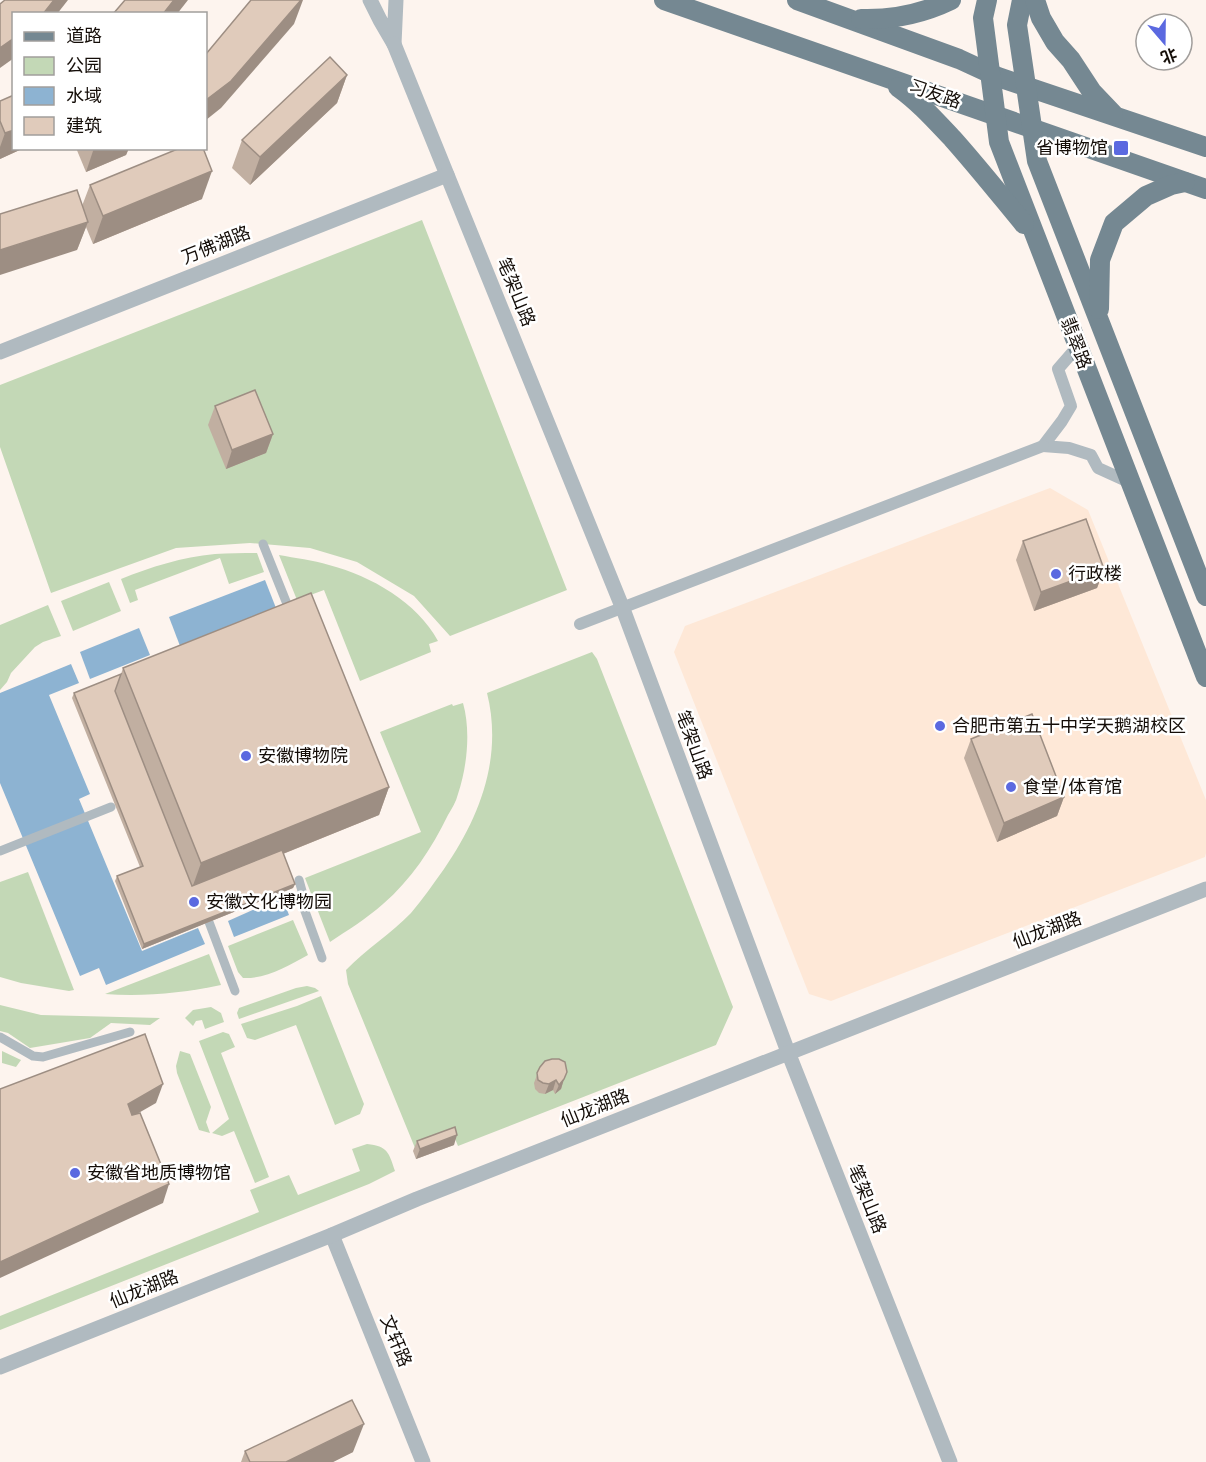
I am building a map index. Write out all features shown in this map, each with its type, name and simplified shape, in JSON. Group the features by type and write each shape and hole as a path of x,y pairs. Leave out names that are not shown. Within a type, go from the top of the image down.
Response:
{"main road":[{"name":"习友路","path":"664,0 1206,189"},
{"path":"797,0 959,59 1025,86 1206,147"},
{"path":"846,18 879,20 908,16 935,8 951,0"},
{"name":"翡翠路","path":"987,0 983,18 999,142 1206,677"},
{"name":"翡翠路","path":"1022,0 1017,25 1036,161 1206,596"},
{"path":"1035,0 1041,18 1055,42 1071,60 1092,92 1114,116"},
{"path":"881,75 914,98 968,156 1036,238"},
{"path":"1099,321 1100,260 1114,223 1146,196 1171,184 1185,182"}],"street":[{"name":"笔架山路","path":"370,0 394,44 623,609 788,1052 950,1462"},
{"path":"394,44 396,0"},
{"name":"万佛湖路","path":"0,352 447,175"},
{"path":"1043,446 1071,406 1058,369 1078,346"},
{"path":"580,624 1043,446 1069,448 1091,454 1098,468 1131,483"},
{"path":"263,544 287,604"},
{"path":"0,851 111,807"},
{"path":"299,880 302,903 322,958"},
{"name":"仙龙湖路","path":"0,1367 417,1199 1206,889"},
{"path":"209,922 235,991"},
{"path":"0,1037 33,1056 43,1057 130,1032"},
{"name":"文轩路","path":"332,1235 423,1462"}],"shaded area":[{"name":"合肥市第五十中学天鹅湖校区","path":"1050,488 1088,510 1206,800 1205,857 831,1001 809,994 674,652 685,626"}],"green space":[{"path":"422,220 567,590 450,636 414,596 357,562 310,548 250,543 176,548 51,593 0,447 0,385"},
{"path":"257,553 264,572 229,584 220,558 135,590 138,600 130,603 121,579 191,557"},
{"path":"279,555 329,565 376,584 418,614 438,641 429,644 431,652 360,681 324,590 297,600"},
{"path":"109,582 121,611 73,631 61,601"},
{"path":"48,605 61,636 35,647 11,673 0,690 0,625"},
{"path":"592,652 597,659 733,1007 716,1045 458,1146 453,1134 415,1148 348,984 346,970 411,913 444,869 468,829 485,786 490,763 492,740 487,693"},
{"path":"463,703 467,725 464,772 456,800 435,839 412,874 393,895 370,915 330,942 305,878 421,832 380,732 452,704 453,706"},
{"path":"28,872 74,990 21,983 0,977 0,882"},
{"path":"293,920 308,955 268,974 243,978 238,972 228,946"},
{"path":"209,954 221,985 163,994 105,994"},
{"path":"307,986 319,991 239,1019 237,1013 239,1008"},
{"path":"321,996 364,1104 360,1114 335,1125 296,1025 255,1040 247,1038 241,1024"},
{"path":"0,1005 41,1015 160,1018 150,1025 111,1023 90,1038 30,1048 8,1033 0,1031"},
{"path":"211,1007 221,1013 224,1022 205,1029 202,1020 196,1021 193,1026 185,1018 193,1010"},
{"path":"223,1032 229,1034 235,1047 221,1053 269,1177 255,1183 234,1131 222,1136 212,1133 229,1119 199,1041"},
{"path":"2,1051 21,1060 16,1067 2,1063"},
{"path":"180,1051 190,1054 211,1107 206,1122 210,1133 199,1130 177,1073 176,1066"},
{"path":"367,1144 384,1149 395,1171 369,1184 0,1330 0,1316 259,1212 250,1190 289,1175 298,1195 360,1171 352,1149"}],"water":[{"path":"265,580 276,608 180,646 169,617"},
{"path":"139,628 150,655 90,679 80,652"},
{"path":"71,664 79,683 49,695 90,794 79,799 142,951 198,928 205,944 106,985 99,968 80,976 0,783 0,693"},
{"path":"282,897 289,915 234,937 228,921"}],"building":[{"path":"5,0 54,0 45,12 12,12 12,39 0,48 0,4"},
{"path":"125,0 174,0 165,12 115,12"},
{"path":"251,0 301,0 231,81 207,99 207,53"},
{"path":"330,57 347,75 260,157 242,140"},
{"path":"12,96 12,131 5,133 0,121 0,101"},
{"path":"175,150 204,150 212,171 103,216 90,185"},
{"path":"77,190 88,222 0,250 0,214"},
{"path":"255,390 273,434 232,450 215,406"},
{"path":"1086,519 1104,569 1041,592 1023,541"},
{"name":"安徽博物院","path":"311,593 389,787 201,863 123,668"},
{"path":"121,674 115,691 192,886 282,850 295,884 144,944 117,876 143,866 74,693"},
{"name":"食堂/体育馆","path":"1032,714 1064,797 1004,823 971,739"},
{"name":"安徽省地质博物馆","path":"145,1034 163,1084 128,1104 132,1115 140,1113 169,1184 0,1262 0,1089"},
{"path":"552,1059 565,1062 567,1072 559,1085 556,1080 549,1084 538,1080 537,1073 540,1067 545,1061"},
{"path":"455,1127 457,1135 420,1149 417,1141"},
{"path":"352,1400 364,1424 286,1462 250,1462 245,1451"}],"place":[{"name":"省博物馆","path":"1121,148"},
{"name":"行政楼","path":"1056,574"},
{"name":"合肥市第五十中学天鹅湖校区","path":"940,726"},
{"name":"安徽博物院","path":"246,756"},
{"name":"食堂/体育馆","path":"1011,787"},
{"name":"安徽文化博物园","path":"194,902"},
{"name":"安徽省地质博物馆","path":"75,1173"}]}
